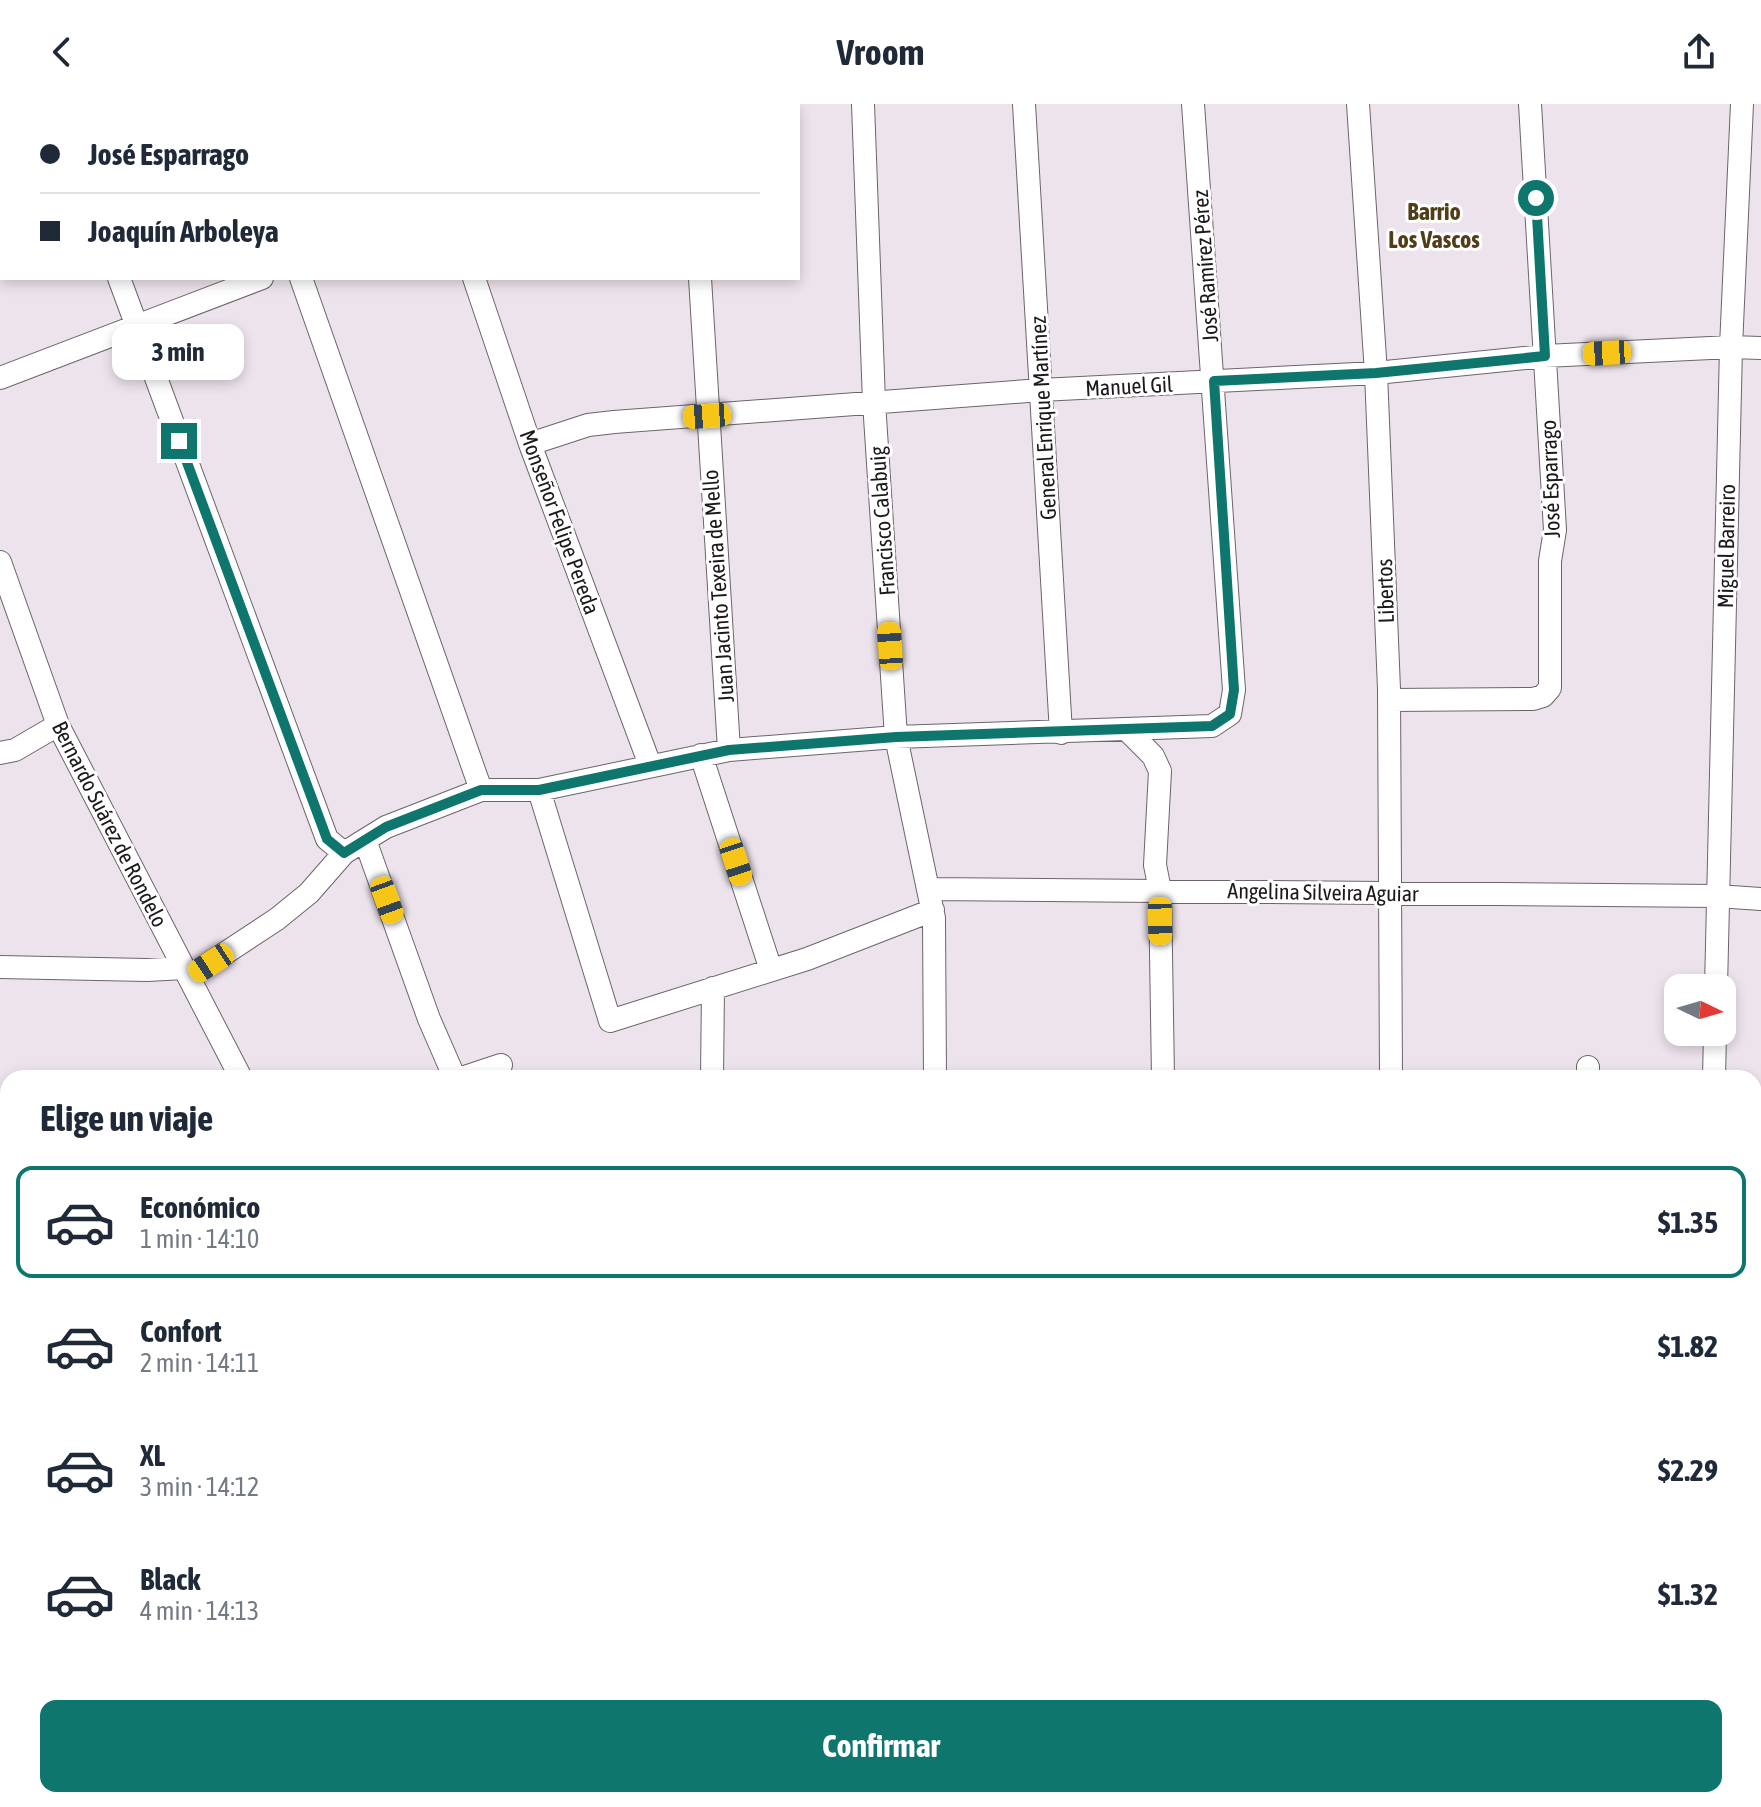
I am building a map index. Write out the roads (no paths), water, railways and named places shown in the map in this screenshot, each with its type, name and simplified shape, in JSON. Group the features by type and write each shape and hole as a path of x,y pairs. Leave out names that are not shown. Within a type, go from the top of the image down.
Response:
{"street":[{"name":"Francisco Calabuig","path":"863,104 874,402 896,737 931,900 935,1070"},
{"name":"General Enrique Martínez","path":"1024,104 1061,733"},
{"name":"José Ramírez Pérez","path":"1127,730 1212,726 1230,714 1234,690 1193,104"},
{"name":"Libertos","path":"1358,104 1376,373 1389,700 1391,1070"},
{"name":"José Esparrago","path":"1389,700 1533,699 1543,696 1550,688 1550,561 1555,530 1530,104"},
{"name":"Miguel Barreiro","path":"1716,974 1731,347 1742,104"},
{"path":"120,280 327,839 344,853"},
{"path":"0,378 257,280"},
{"path":"302,280 481,790"},
{"name":"Monseñor Felipe Pereda","path":"475,280 530,444 650,765"},
{"name":"Juan Jacinto Texeira de Mello","path":"700,280 729,750"},
{"name":"Manuel Gil","path":"530,444 588,425 874,402 1376,373 1545,356 1761,348"},
{"name":"Bernardo Suárez de Rondelo","path":"0,562 58,725 237,1070"},
{"path":"0,753 15,750 58,725"},
{"path":"0,967 186,973 277,919 309,893 344,853 386,827 481,790 539,790 729,750 896,737 1127,730 1153,756 1160,771 1155,865 1160,890 1163,1070"},
{"path":"701,755 771,970"},
{"name":"Angelina Silveira Aguiar","path":"539,790 610,1021 771,970 931,900 1160,890 1761,899"},
{"path":"365,840 429,1019 451,1070"},
{"path":"712,1070 713,988"},
{"path":"1714,1070 1715,1046"},
{"path":"486,1070 501,1065"}],"district":[{"name":"Barrio Los Vascos","path":"1434,226"}]}
